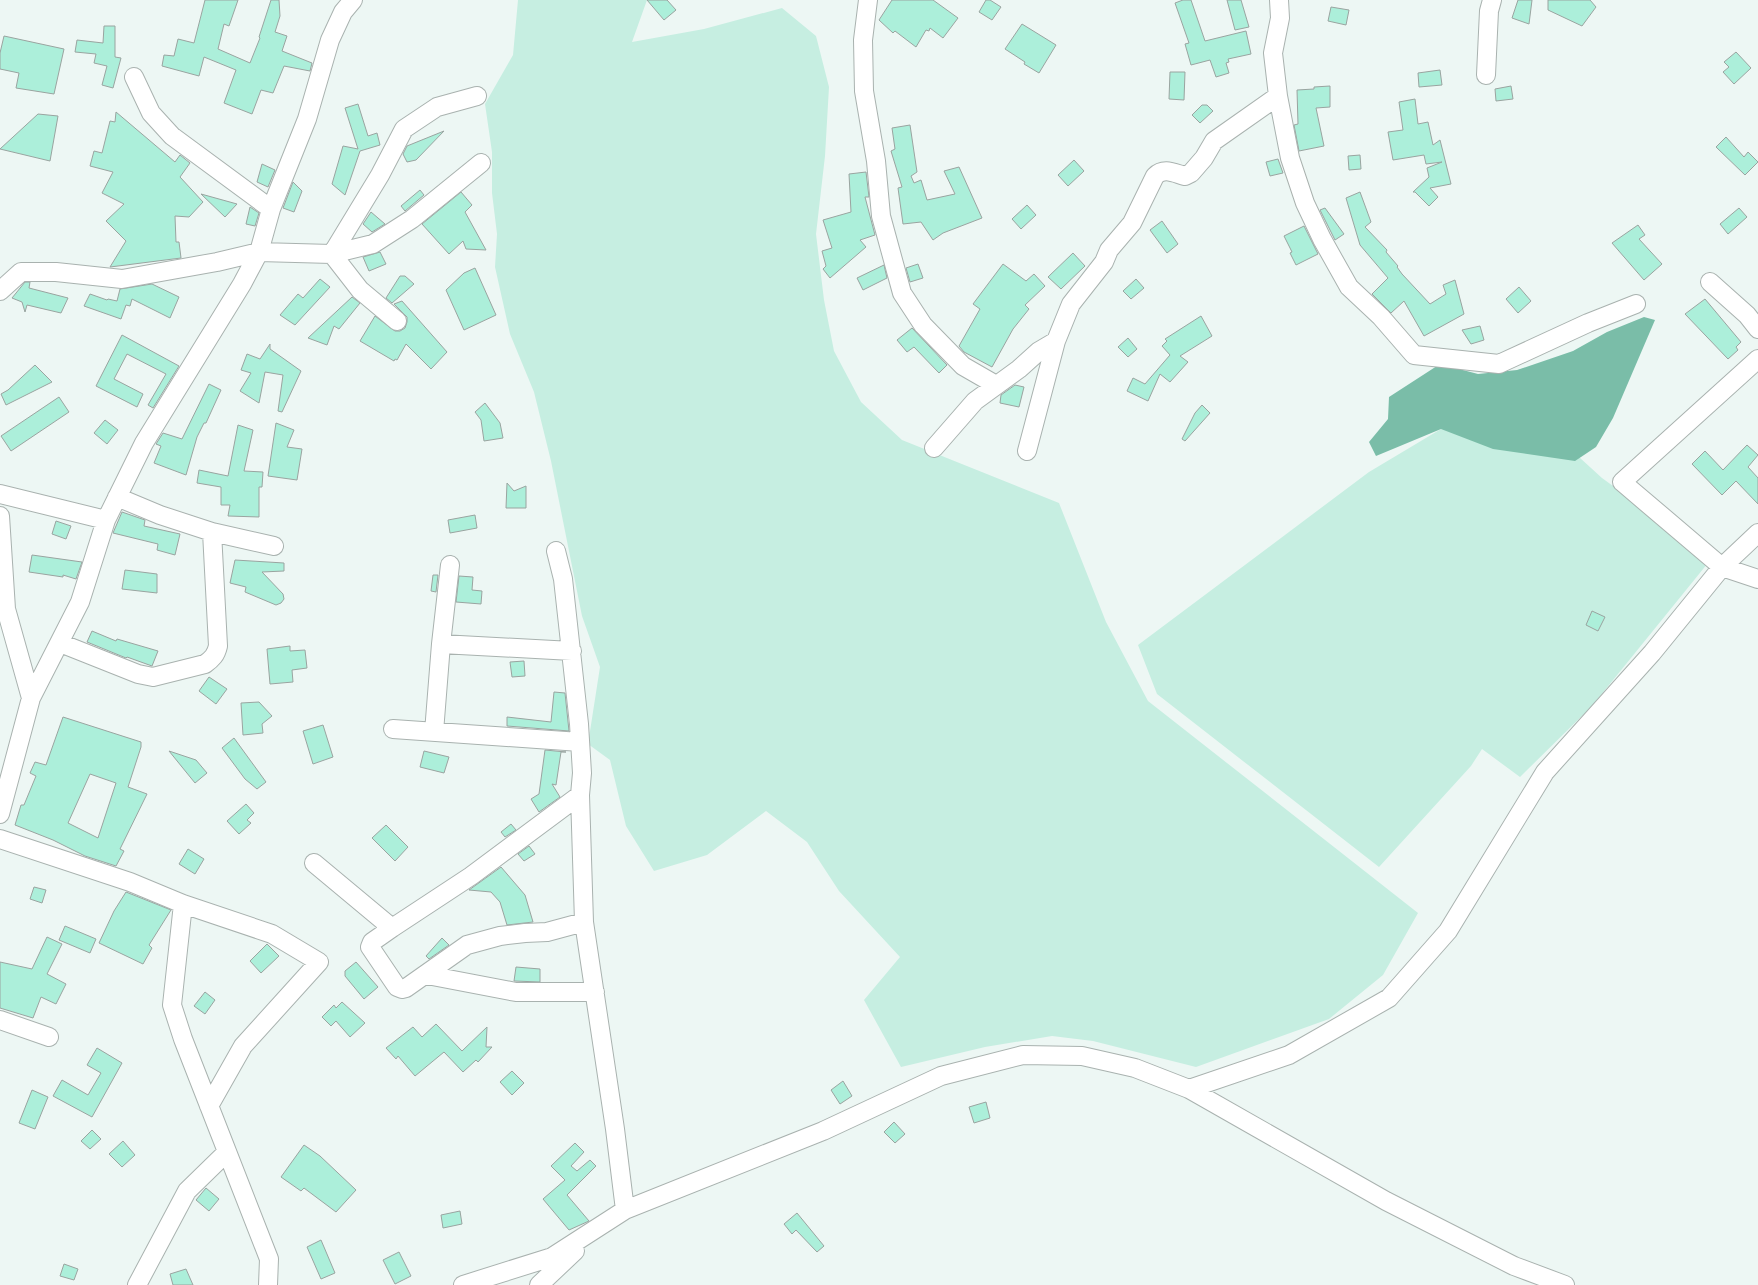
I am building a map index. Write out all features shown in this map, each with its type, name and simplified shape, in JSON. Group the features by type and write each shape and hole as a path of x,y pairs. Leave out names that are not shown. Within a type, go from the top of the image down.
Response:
{"street":[{"path":"0,814 31,698 80,602 106,520 144,443 242,284 258,252 271,209 307,119 330,40 343,12 353,0"},
{"path":"868,0 863,40 864,91 876,161 881,216 902,293 923,326 963,366 996,385"},
{"path":"1279,0 1280,18 1273,53 1278,96 1290,158 1305,203 1322,239 1349,287 1381,317 1414,355 1499,364 1588,323 1636,304"},
{"path":"1486,75 1489,12 1492,0"},
{"path":"134,77 151,113 172,136 271,209"},
{"path":"332,254 380,174 404,129 437,107 477,96"},
{"path":"1027,451 1056,341 1071,304 1104,262 1109,250 1132,223 1155,176 1160,171 1185,176 1191,174 1204,158 1214,141 1278,96"},
{"path":"0,291 20,272 69,273 122,280 217,262 258,252 332,254 373,244 412,219 482,163"},
{"path":"332,254 360,290 398,321"},
{"path":"1710,282 1747,315 1758,328"},
{"path":"934,448 975,401 1018,369 1039,351 1056,341"},
{"path":"1758,359 1622,482 1722,567 1758,579"},
{"path":"0,494 106,520"},
{"path":"117,497 160,515 212,532 274,546"},
{"path":"0,516 6,609 31,698"},
{"path":"60,643 138,674 153,677 205,664 212,659 216,654 218,646 212,532"},
{"path":"1189,1089 1289,1055 1389,998 1448,931 1545,772 1647,659 1722,567 1758,533"},
{"path":"556,551 563,579 572,651 580,742 582,773 580,795 584,922 616,1129 625,1210"},
{"path":"434,732 441,644 450,565"},
{"path":"441,644 572,651"},
{"path":"393,729 580,742"},
{"path":"580,795 471,876 392,928 372,942 370,946 397,987 402,989 427,975 467,945 500,936 547,932 584,922"},
{"path":"0,839 130,882 183,904 272,934 319,962 243,1046 209,1106"},
{"path":"314,863 392,928"},
{"path":"183,904 172,1005 183,1039 269,1259 268,1285"},
{"path":"427,975 516,992 594,992"},
{"path":"0,1020 49,1037"},
{"path":"462,1285 552,1257 625,1210 823,1131 942,1076 1023,1055 1082,1056 1135,1068 1189,1089 1386,1201 1514,1266 1565,1285"},
{"path":"137,1285 187,1191 227,1152"},
{"path":"539,1285 607,1221"}],"shaded area":[{"path":"518,0 647,0 632,42 704,29 782,8 816,36 829,87 825,156 816,234 824,300 834,351 861,402 902,440 1059,503 1106,622 1148,701 1418,913 1383,975 1329,1019 1196,1067 1093,1041 1052,1036 985,1047 901,1067 864,1000 900,957 839,891 807,842 766,811 707,855 654,871 626,826 610,760 588,744 600,667 582,616 551,461 534,392 510,334 495,267 497,234 492,193 492,152 485,104 513,55"},
{"path":"1644,317 1655,320 1613,418 1596,447 1575,461 1493,449 1441,429 1376,456 1369,442 1388,419 1389,397 1440,364 1478,374 1517,370 1573,351 1607,332"},
{"path":"1446,426 1568,447 1602,478 1712,558 1592,706 1520,777 1482,749 1471,766 1379,867 1157,694 1138,645 1369,472"}],"building":[{"path":"205,0 238,0 229,26 224,24 218,49 250,63 260,38 259,37 271,0 279,0 280,16 275,32 287,36 282,51 312,63 310,71 284,66 273,93 261,90 252,114 224,103 236,70 204,57 199,76 162,66 164,55 174,56 178,39 194,43"},
{"path":"647,0 667,0 676,10 664,20"},
{"path":"892,0 933,0 958,18 943,38 930,28 929,31 926,30 916,47 895,31 893,33 879,20"},
{"path":"986,0 990,0 1001,7 992,20 979,12"},
{"path":"1183,0 1191,0 1205,41 1246,31 1251,54 1228,59 1229,62 1226,63 1229,73 1216,77 1210,60 1191,65 1185,44 1189,43 1175,3"},
{"path":"1227,0 1241,0 1249,27 1235,30"},
{"path":"1518,0 1532,0 1529,24 1512,18"},
{"path":"1548,0 1590,0 1596,7 1582,26 1548,10"},
{"path":"1331,7 1349,10 1346,25 1328,21"},
{"path":"1022,24 1056,45 1039,73 1024,64 1025,62 1005,49"},
{"path":"104,26 115,26 115,57 121,58 113,88 102,85 107,66 94,63 96,54 75,52 77,40 103,43"},
{"path":"4,36 64,49 54,94 16,88 19,73 0,69 0,53"},
{"path":"1736,52 1751,68 1734,84 1723,72 1729,67 1724,62"},
{"path":"1440,70 1442,85 1419,87 1418,73"},
{"path":"1170,72 1185,72 1184,100 1169,99"},
{"path":"1330,86 1330,107 1316,108 1324,146 1299,151 1294,125 1298,124 1297,90"},
{"path":"1511,86 1513,99 1496,101 1495,89"},
{"path":"1415,99 1418,124 1428,122 1433,145 1440,140 1451,184 1430,188 1438,197 1429,206 1415,192 1413,192 1429,177 1427,168 1442,162 1426,164 1424,155 1393,160 1388,132 1403,130 1399,102"},
{"path":"358,104 368,136 377,133 380,145 360,151 345,195 332,184 343,146 358,149 345,108"},
{"path":"1202,105 1207,105 1213,111 1200,123 1192,115"},
{"path":"116,112 175,162 180,155 190,163 180,177 203,202 189,217 175,216 176,242 179,242 181,258 110,267 126,241 106,221 124,204 102,193 113,172 90,166 94,151 102,153 110,121 115,122"},
{"path":"38,114 58,116 50,161 0,149"},
{"path":"910,125 917,172 911,176 914,183 921,180 927,200 955,194 944,171 959,167 982,218 943,233 933,240 921,222 903,224 898,188 902,187 891,151 895,149 892,128"},
{"path":"444,131 416,160 407,162 403,154 407,146"},
{"path":"1726,137 1744,157 1748,152 1758,162 1745,175 1716,147"},
{"path":"1360,155 1361,169 1349,170 1348,156"},
{"path":"1278,159 1283,173 1270,176 1266,162"},
{"path":"1074,160 1084,171 1068,186 1058,175"},
{"path":"262,164 275,170 268,187 257,182"},
{"path":"866,172 869,197 865,197 875,235 860,240 866,247 830,278 823,269 826,266 822,251 832,248 823,220 851,212 849,174"},
{"path":"293,182 302,191 294,212 283,208"},
{"path":"420,190 424,195 405,211 401,206"},
{"path":"461,192 472,205 465,212 486,250 466,249 463,241 449,254 422,224"},
{"path":"1360,192 1371,222 1365,227 1387,250 1386,252 1398,266 1397,267 1402,274 1430,304 1446,294 1443,285 1455,280 1464,314 1424,336 1404,301 1391,313 1372,294 1388,278 1360,245 1346,198"},
{"path":"201,194 237,204 225,217"},
{"path":"1027,205 1036,215 1021,229 1012,219"},
{"path":"250,207 259,213 255,226 246,224"},
{"path":"1325,208 1344,234 1335,240 1320,210"},
{"path":"1739,208 1747,217 1728,234 1720,224"},
{"path":"371,212 385,224 372,232 363,224"},
{"path":"1162,221 1178,244 1167,253 1150,230"},
{"path":"1638,225 1645,235 1639,239 1662,264 1644,280 1612,243"},
{"path":"1304,226 1318,254 1296,265 1290,253 1292,252 1284,236"},
{"path":"380,252 386,264 369,271 363,257"},
{"path":"1073,253 1085,266 1061,289 1048,277"},
{"path":"918,264 923,278 910,282 906,268"},
{"path":"1003,264 1026,281 1034,274 1045,286 1025,305 1029,309 1013,329 992,367 964,352 959,346 980,309 973,304"},
{"path":"884,265 887,278 863,290 857,278"},
{"path":"475,268 496,315 464,330 446,290 464,273"},
{"path":"400,276 405,276 414,284 392,303 386,298"},
{"path":"320,279 330,287 295,325 280,315 298,294 303,298"},
{"path":"1136,279 1144,288 1131,299 1123,291"},
{"path":"25,282 30,282 29,288 68,298 61,313 27,305 25,312 22,302 12,298"},
{"path":"152,284 179,297 170,318 132,299 130,306 126,305 121,319 84,306 90,294 107,300 117,301 120,289"},
{"path":"1519,287 1531,301 1518,313 1506,299"},
{"path":"352,297 360,303 339,329 334,326 327,345 308,338"},
{"path":"1705,299 1741,342 1736,347 1738,350 1728,359 1685,314"},
{"path":"402,301 447,352 431,369 406,344 397,360 395,359 394,361 360,341 375,316 395,331 400,331 405,328 407,317 394,304"},
{"path":"1201,316 1212,336 1180,356 1188,362 1170,382 1160,374 1148,401 1127,391 1133,378 1145,384 1170,355 1162,346 1167,341 1165,339"},
{"path":"1480,326 1484,340 1471,344 1462,330"},
{"path":"912,328 947,365 939,373 914,347 907,352 897,340"},
{"path":"122,335 179,366 153,408 148,405 166,374 127,354 114,379 143,394 137,407 96,386"},
{"path":"1128,338 1137,349 1128,357 1118,347"},
{"path":"270,344 270,349 301,371 282,412 278,411 283,375 265,372 259,403 240,391 251,373 241,370 247,354 260,359"},
{"path":"35,365 52,382 6,405 1,394 8,390"},
{"path":"209,384 221,390 206,423 204,423 197,437 186,475 154,463 161,446 156,444 163,433 182,439"},
{"path":"1015,385 1024,387 1019,407 1000,403 1001,395"},
{"path":"59,397 69,412 11,451 1,436"},
{"path":"485,403 500,423 503,438 484,441 481,420 475,412"},
{"path":"1202,405 1210,413 1185,441 1182,439 1195,413"},
{"path":"105,420 118,430 107,444 94,433"},
{"path":"276,423 294,430 287,447 302,449 297,480 268,476"},
{"path":"238,425 253,430 244,471 263,472 262,487 259,487 259,517 228,516 230,505 221,505 221,487 197,483 199,470 228,476"},
{"path":"1747,445 1758,455 1748,467 1758,478 1758,504 1736,481 1722,495 1692,464 1705,451 1723,470"},
{"path":"507,483 514,491 526,486 526,508 506,508"},
{"path":"122,512 145,520 144,526 180,534 175,555 157,550 158,544 113,533"},
{"path":"475,515 477,528 450,533 448,520"},
{"path":"56,521 71,526 66,539 52,534"},
{"path":"32,555 82,562 76,579 63,575 63,577 29,572"},
{"path":"235,560 284,563 284,571 262,572 283,594 284,599 281,603 276,605 245,592 246,587 230,583"},
{"path":"125,570 157,574 157,593 122,589"},
{"path":"433,575 438,575 436,592 431,591"},
{"path":"459,576 473,577 472,590 482,591 481,604 456,602"},
{"path":"1592,611 1605,617 1598,631 1586,625"},
{"path":"92,631 116,641 117,639 158,651 152,666 127,657 126,658 87,642"},
{"path":"290,646 290,651 305,650 307,668 292,670 293,682 270,684 267,649"},
{"path":"524,661 525,676 512,677 510,662"},
{"path":"209,677 227,689 216,704 199,691"},
{"path":"554,692 565,693 569,731 507,726 507,717 551,722"},
{"path":"259,702 272,716 262,724 263,733 243,735 241,703"},
{"path":"63,717 141,742 141,747 128,787 147,794 120,849 124,851 116,866 85,856 53,840 15,825 21,805 24,805 36,776 30,773 35,762 46,765","holes":["90,774 116,783 98,838 68,823"]},
{"path":"323,725 333,757 313,764 303,731"},
{"path":"234,738 266,782 257,789 245,779 222,748"},
{"path":"545,750 566,752 561,752 556,785 552,784 560,797 539,812 531,799 539,794"},
{"path":"169,751 196,760 207,773 195,783"},
{"path":"424,751 449,757 444,773 420,767"},
{"path":"246,804 254,813 247,820 251,823 239,834 227,821"},
{"path":"511,824 516,830 505,837 501,832"},
{"path":"386,825 408,847 395,861 372,838"},
{"path":"529,846 535,854 524,861 518,854"},
{"path":"188,849 204,859 195,874 179,864"},
{"path":"501,867 525,895 533,922 507,925 500,902 491,892 469,890"},
{"path":"34,887 46,890 42,903 30,899"},
{"path":"126,892 171,910 149,945 152,948 143,964 99,943 114,911"},
{"path":"65,926 96,939 90,953 59,940"},
{"path":"47,937 62,944 47,974 66,984 56,1004 41,997 33,1018 0,1008 0,962 32,969"},
{"path":"442,938 449,945 429,959 426,956"},
{"path":"267,944 279,956 261,973 250,961"},
{"path":"356,962 378,987 364,999 345,976 345,971"},
{"path":"516,967 540,969 540,982 514,981"},
{"path":"205,992 215,1000 205,1014 194,1006"},
{"path":"342,1002 365,1023 350,1037 336,1021 331,1026 322,1017 334,1005 336,1008"},
{"path":"436,1024 462,1051 487,1027 486,1047 492,1047 478,1062 476,1060 463,1072 444,1052 415,1076 398,1056 396,1059 386,1048 413,1027 422,1037"},
{"path":"97,1048 122,1063 92,1117 53,1096 62,1080 88,1095 101,1073 87,1065"},
{"path":"512,1071 524,1083 512,1095 500,1082"},
{"path":"843,1081 852,1096 840,1104 831,1090"},
{"path":"32,1090 48,1097 35,1129 19,1123"},
{"path":"986,1102 990,1118 974,1123 969,1107"},
{"path":"894,1122 905,1134 895,1143 884,1132"},
{"path":"92,1130 101,1139 90,1149 81,1141"},
{"path":"123,1141 135,1155 122,1167 109,1154"},
{"path":"575,1143 584,1152 571,1166 577,1171 590,1160 596,1166 567,1195 589,1221 569,1230 543,1199 565,1180 551,1166"},
{"path":"304,1145 320,1156 356,1190 336,1212 304,1188 301,1191 281,1177"},
{"path":"206,1188 219,1199 209,1211 196,1200"},
{"path":"460,1211 462,1224 443,1228 441,1215"},
{"path":"797,1213 824,1246 817,1252 796,1230 792,1234 784,1224"},
{"path":"321,1240 335,1273 321,1279 307,1247"},
{"path":"399,1252 411,1276 395,1284 383,1260"},
{"path":"64,1264 78,1269 74,1280 60,1276"},
{"path":"186,1269 193,1285 173,1285 170,1274"}]}
